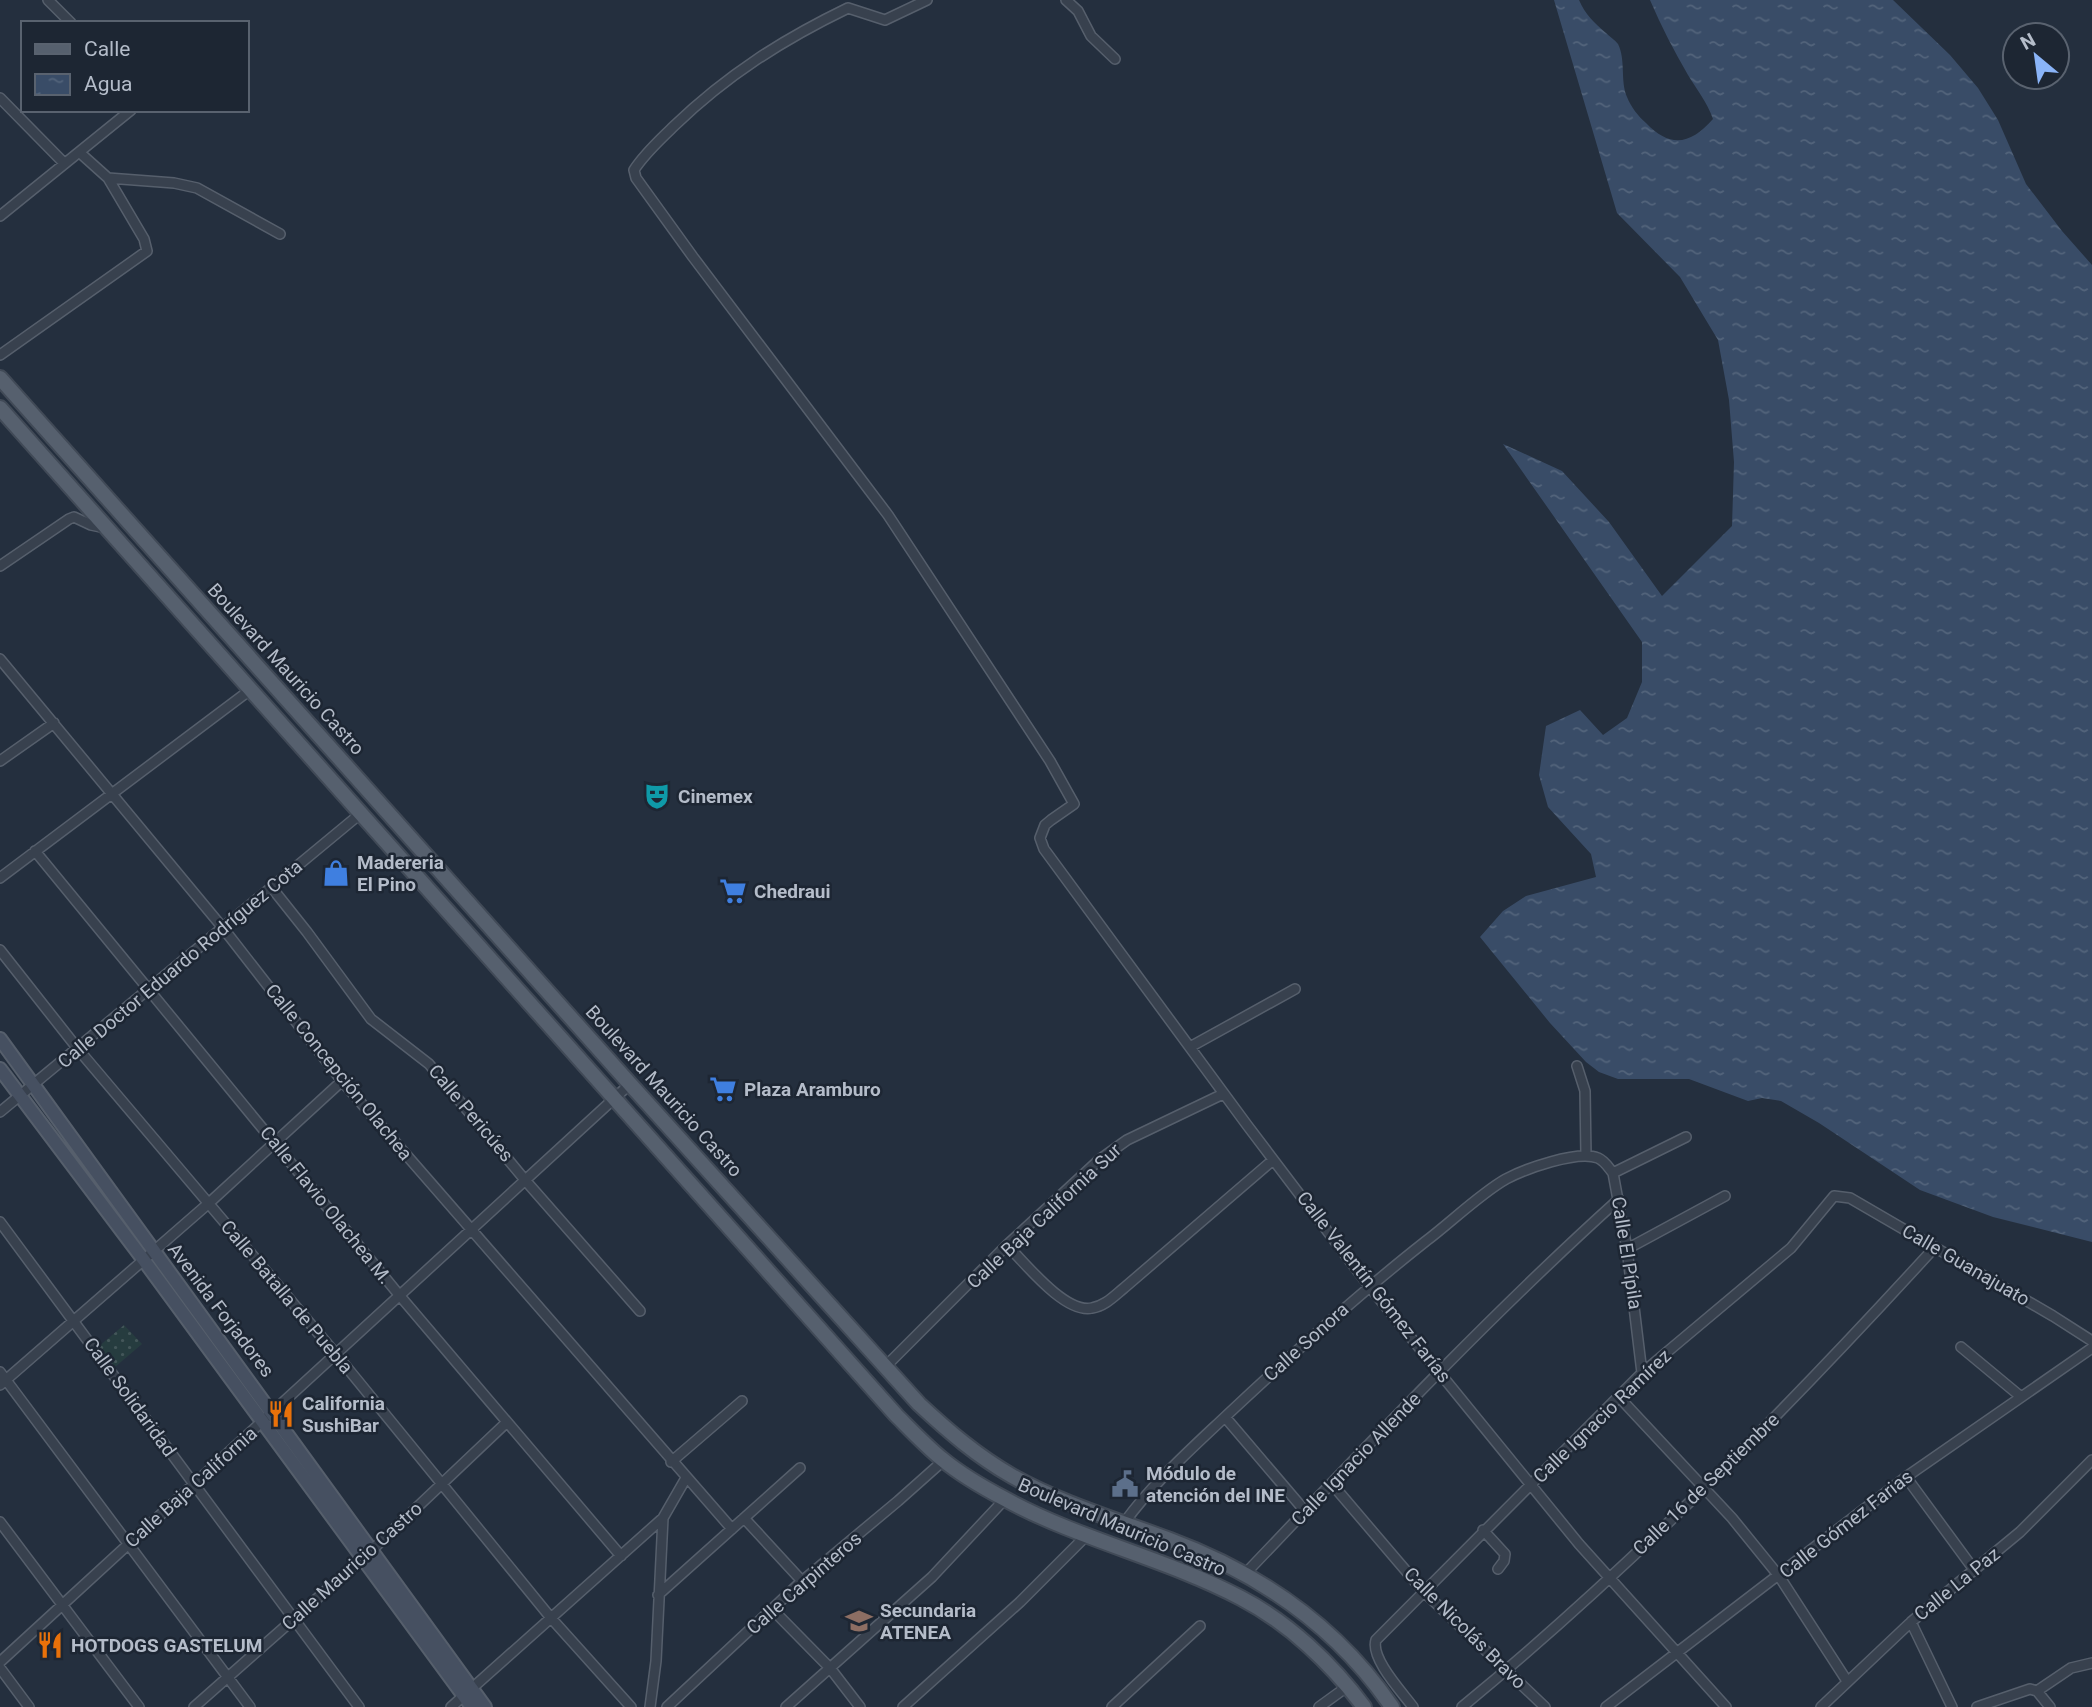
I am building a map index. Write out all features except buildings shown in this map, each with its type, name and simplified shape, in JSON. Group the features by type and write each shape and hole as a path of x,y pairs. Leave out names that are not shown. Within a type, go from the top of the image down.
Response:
{"main road":[{"name":"Boulevard Mauricio Castro","path":"0,378 919,1404 954,1437 1013,1476 1065,1501 1172,1541 1278,1592 1318,1624 1361,1667 1392,1707"},
{"name":"Boulevard Mauricio Castro","path":"0,408 613,1099 896,1415 943,1461 1005,1499 1086,1536 1195,1576 1243,1599 1276,1621 1315,1653 1348,1686 1364,1707"},
{"name":"Avenida Forjadores","path":"0,1038 148,1254 469,1697 485,1707"},
{"name":"Avenida Forjadores","path":"0,1069 148,1254"},
{"path":"812,1321 833,1333 857,1335"}],"street":[{"path":"48,0 69,21"},
{"name":"Calle Valentín Gómez Farías","path":"927,0 885,20 848,8 804,29 738,70 686,115 642,158 634,170 636,178 888,515 1050,761 1074,804 1045,825 1040,838 1044,849 1223,1094 1368,1286 1440,1371 1529,1485 1726,1707"},
{"path":"1066,0 1078,11 1091,36 1115,59"},
{"path":"0,98 64,163"},
{"path":"0,216 129,112"},
{"path":"0,355 147,251 144,239 108,178 79,152"},
{"path":"108,178 174,183 197,188 280,234"},
{"path":"0,566 74,517 105,528"},
{"name":"Calle Concepción Olachea","path":"0,659 223,928 342,1080 671,1462 732,1529"},
{"path":"0,878 250,690"},
{"path":"0,761 54,723"},
{"name":"Calle Doctor Eduardo Rodríguez Cota","path":"0,1112 360,814"},
{"name":"Calle Flavio Olachea M.","path":"35,851 400,1296 621,1556"},
{"name":"Calle Pericúes","path":"272,888 371,1019 425,1060 525,1180 640,1311"},
{"name":"Calle Batalla de Puebla","path":"0,950 78,1049 336,1354 551,1618 631,1707"},
{"path":"1190,1047 1295,989"},
{"path":"1577,1066 1586,1091 1586,1156"},
{"path":"250,1707 2,1379 209,1203 342,1080"},
{"name":"Calle Baja California","path":"0,1662 630,1084"},
{"name":"Calle Baja California Sur","path":"885,1367 1007,1245 1114,1149 1140,1133 1223,1094"},
{"path":"1613,1173 1686,1137"},
{"name":"Calle El Pípila","path":"1586,1156 1606,1163 1613,1173 1627,1249 1642,1373"},
{"name":"Calle Sonora","path":"1124,1523 1147,1493 1225,1417 1368,1286 1506,1179 1545,1164 1586,1156"},
{"path":"1007,1245 1050,1289 1070,1305 1087,1309 1104,1304 1273,1160"},
{"name":"Calle Guanajuato","path":"1837,1195 1850,1198 2092,1341"},
{"name":"Calle Ignacio Ramírez","path":"1413,1707 1381,1663 1374,1646 1376,1640 1618,1396 1776,1262 1837,1195"},
{"path":"1627,1249 1725,1196"},
{"name":"Calle Ignacio Allende","path":"1245,1574 1440,1371 1619,1199"},
{"name":"Calle Solidaridad","path":"0,1222 359,1707"},
{"name":"Calle 16 de Septiembre","path":"1462,1707 1705,1489 1846,1344 1935,1247"},
{"path":"1961,1347 2020,1396"},
{"name":"Calle Gómez Farias","path":"1606,1707 1906,1477 2092,1348"},
{"path":"1618,1396 1732,1518 1779,1576 1847,1681"},
{"path":"671,1462 742,1401"},
{"path":"1225,1417 1305,1511"},
{"name":"Calle Mauricio Castro","path":"194,1707 367,1554 507,1422"},
{"name":"Calle Carpinteros","path":"667,1707 802,1581 889,1510 943,1461"},
{"name":"Calle La Paz","path":"1821,1707 1910,1622 2020,1532 2092,1461"},
{"path":"658,1595 800,1468"},
{"path":"1906,1477 1975,1571"},
{"path":"451,1707 469,1697 551,1618 663,1518 686,1478"},
{"name":"Calle Nicolás Bravo","path":"1332,1484 1424,1592 1545,1707"},
{"path":"786,1707 941,1569 1005,1499"},
{"path":"650,1707 656,1661 663,1518"},
{"path":"744,1518 802,1581"},
{"path":"0,1522 139,1707"},
{"path":"1483,1530 1505,1554 1504,1561 1497,1569"},
{"path":"903,1707 1020,1602 1086,1536"},
{"path":"772,1609 830,1668 860,1707"},
{"path":"1910,1622 1952,1707"},
{"path":"1116,1706 1200,1626"},
{"path":"2037,1691 2071,1668 2092,1663"},
{"path":"0,1668 29,1707"},
{"path":"1319,1707 1348,1686"},
{"path":"1977,1707 2025,1689 2037,1691 2050,1707"}],"green space":[{"path":"124,1325 142,1344 115,1367 98,1347"}],"water":[{"path":"1554,0 1579,0 1590,18 1618,44 1625,91 1635,111 1664,137 1681,140 1697,134 1713,119 1673,48 1650,0 1893,0 1950,55 1978,88 1998,120 2026,184 2092,265 2092,1242 1993,1217 1920,1190 1781,1101 1762,1098 1748,1101 1689,1079 1618,1079 1599,1072 1586,1062 1550,1023 1480,937 1503,911 1526,896 1596,877 1591,854 1548,807 1539,775 1546,726 1580,710 1603,735 1627,718 1642,682 1642,642 1503,444 1562,471 1609,522 1662,596 1732,526 1734,462 1729,400 1718,340 1680,277 1617,213"}],"place":[{"name":"Cinemex","path":"657,796"},
{"name":"Madereria El Pino","path":"336,873"},
{"name":"Chedraui","path":"733,891"},
{"name":"Plaza Aramburo","path":"723,1089"},
{"name":"California SushiBar","path":"281,1414"},
{"name":"Módulo de atención del INE","path":"1125,1484"},
{"name":"Secundaria ATENEA","path":"859,1621"},
{"name":"HOTDOGS GASTELUM","path":"50,1645"}]}
